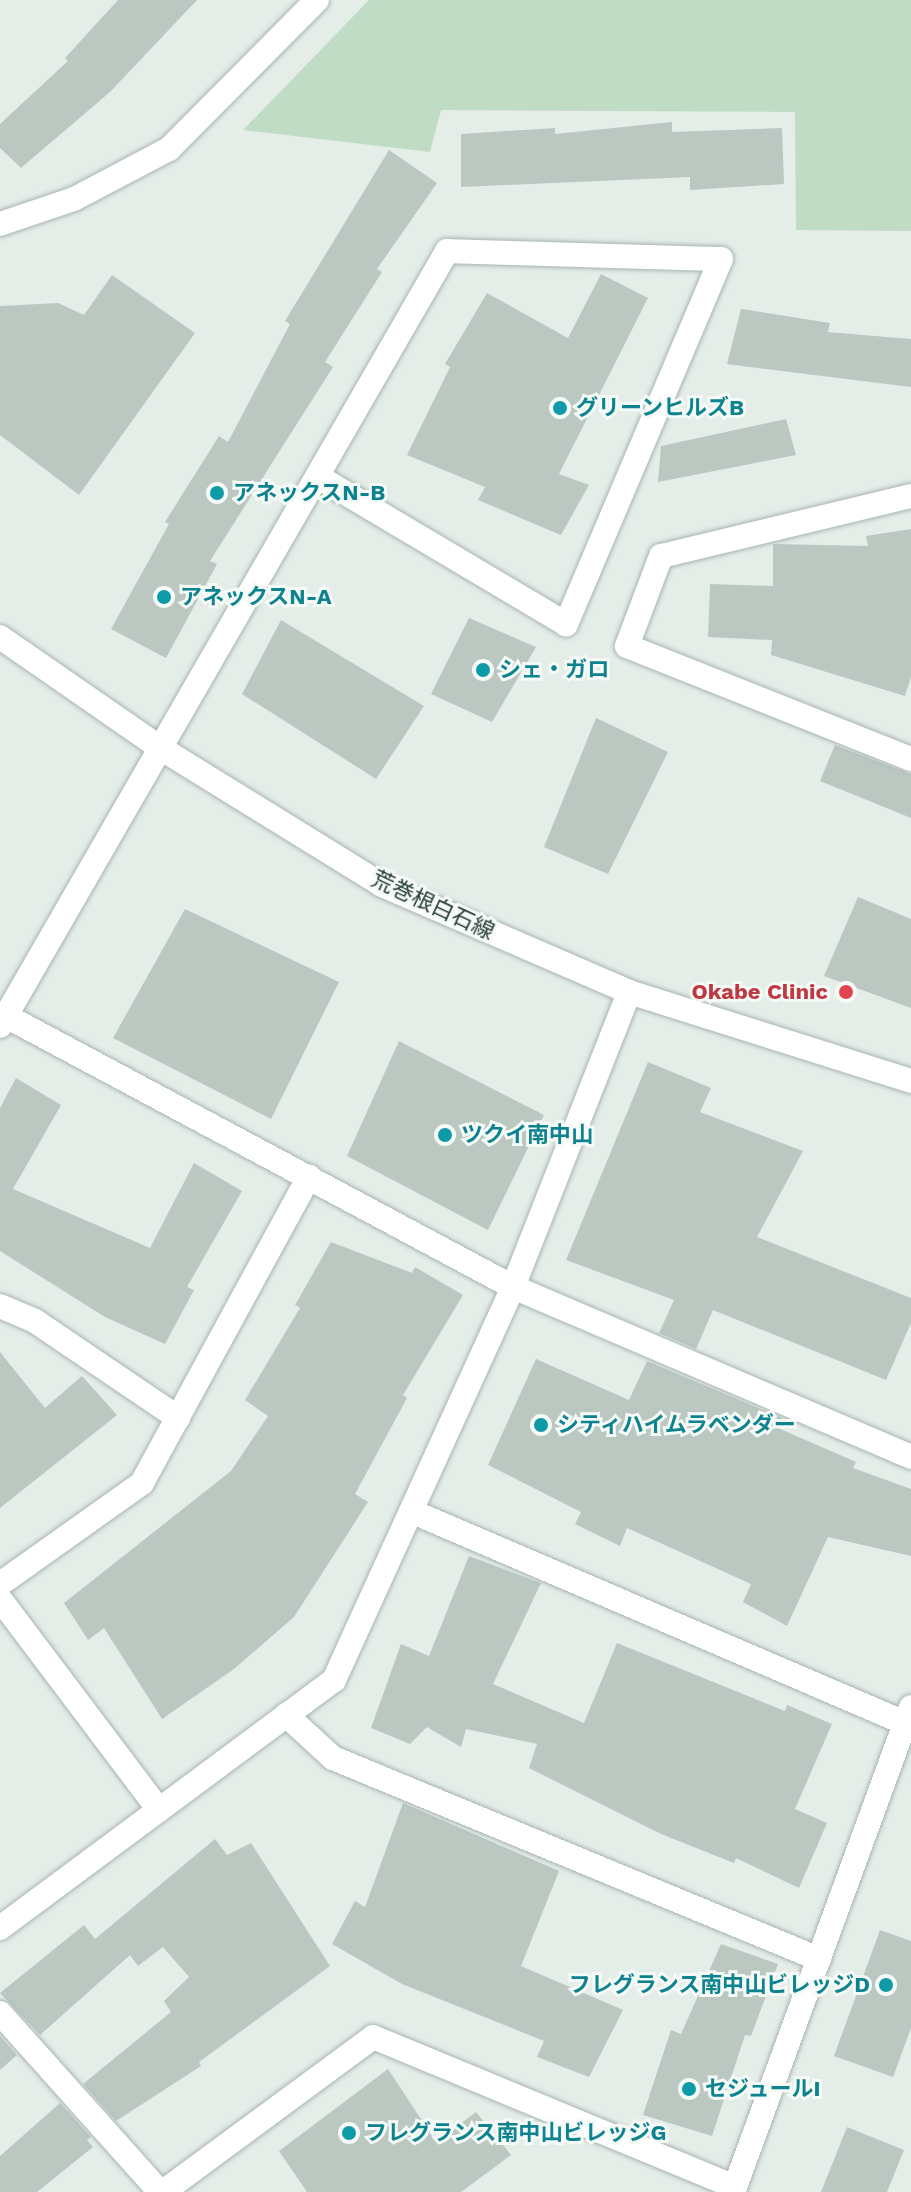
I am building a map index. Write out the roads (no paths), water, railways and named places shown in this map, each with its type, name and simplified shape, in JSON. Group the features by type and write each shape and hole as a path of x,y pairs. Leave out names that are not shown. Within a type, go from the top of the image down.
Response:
{"street":[{"path":"0,224 74,199 169,149 317,0"},
{"path":"318,477 566,624 721,259 447,251 3,1021 309,1177 513,1287 911,1457"},
{"path":"911,496 661,556 627,646 911,759"},
{"name":"荒巻根白石線","path":"0,637 162,749 382,885 629,992 911,1081"},
{"path":"0,1928 334,1680 513,1287 629,992"},
{"path":"0,1584 142,1483 309,1177"},
{"path":"0,1306 35,1321 178,1418"},
{"path":"0,2013 162,2192 373,2037 735,2187 908,1715 413,1512"},
{"path":"0,1599 159,1810"},
{"path":"286,1715 333,1758 819,1959"}],"place":[{"name":"グリーンヒルズB","path":"560,408"},
{"name":"アネックスN-B","path":"217,493"},
{"name":"アネックスN-A","path":"164,597"},
{"name":"シェ・ガロ","path":"483,670"},
{"name":"Okabe Clinic","path":"846,992"},
{"name":"ツクイ南中山","path":"445,1135"},
{"name":"シティハイムラベンダー","path":"541,1425"},
{"name":"フレグランス南中山ビレッジD","path":"886,1985"},
{"name":"セジュールI","path":"689,2089"},
{"name":"フレグランス南中山ビレッジG","path":"349,2133"}]}
